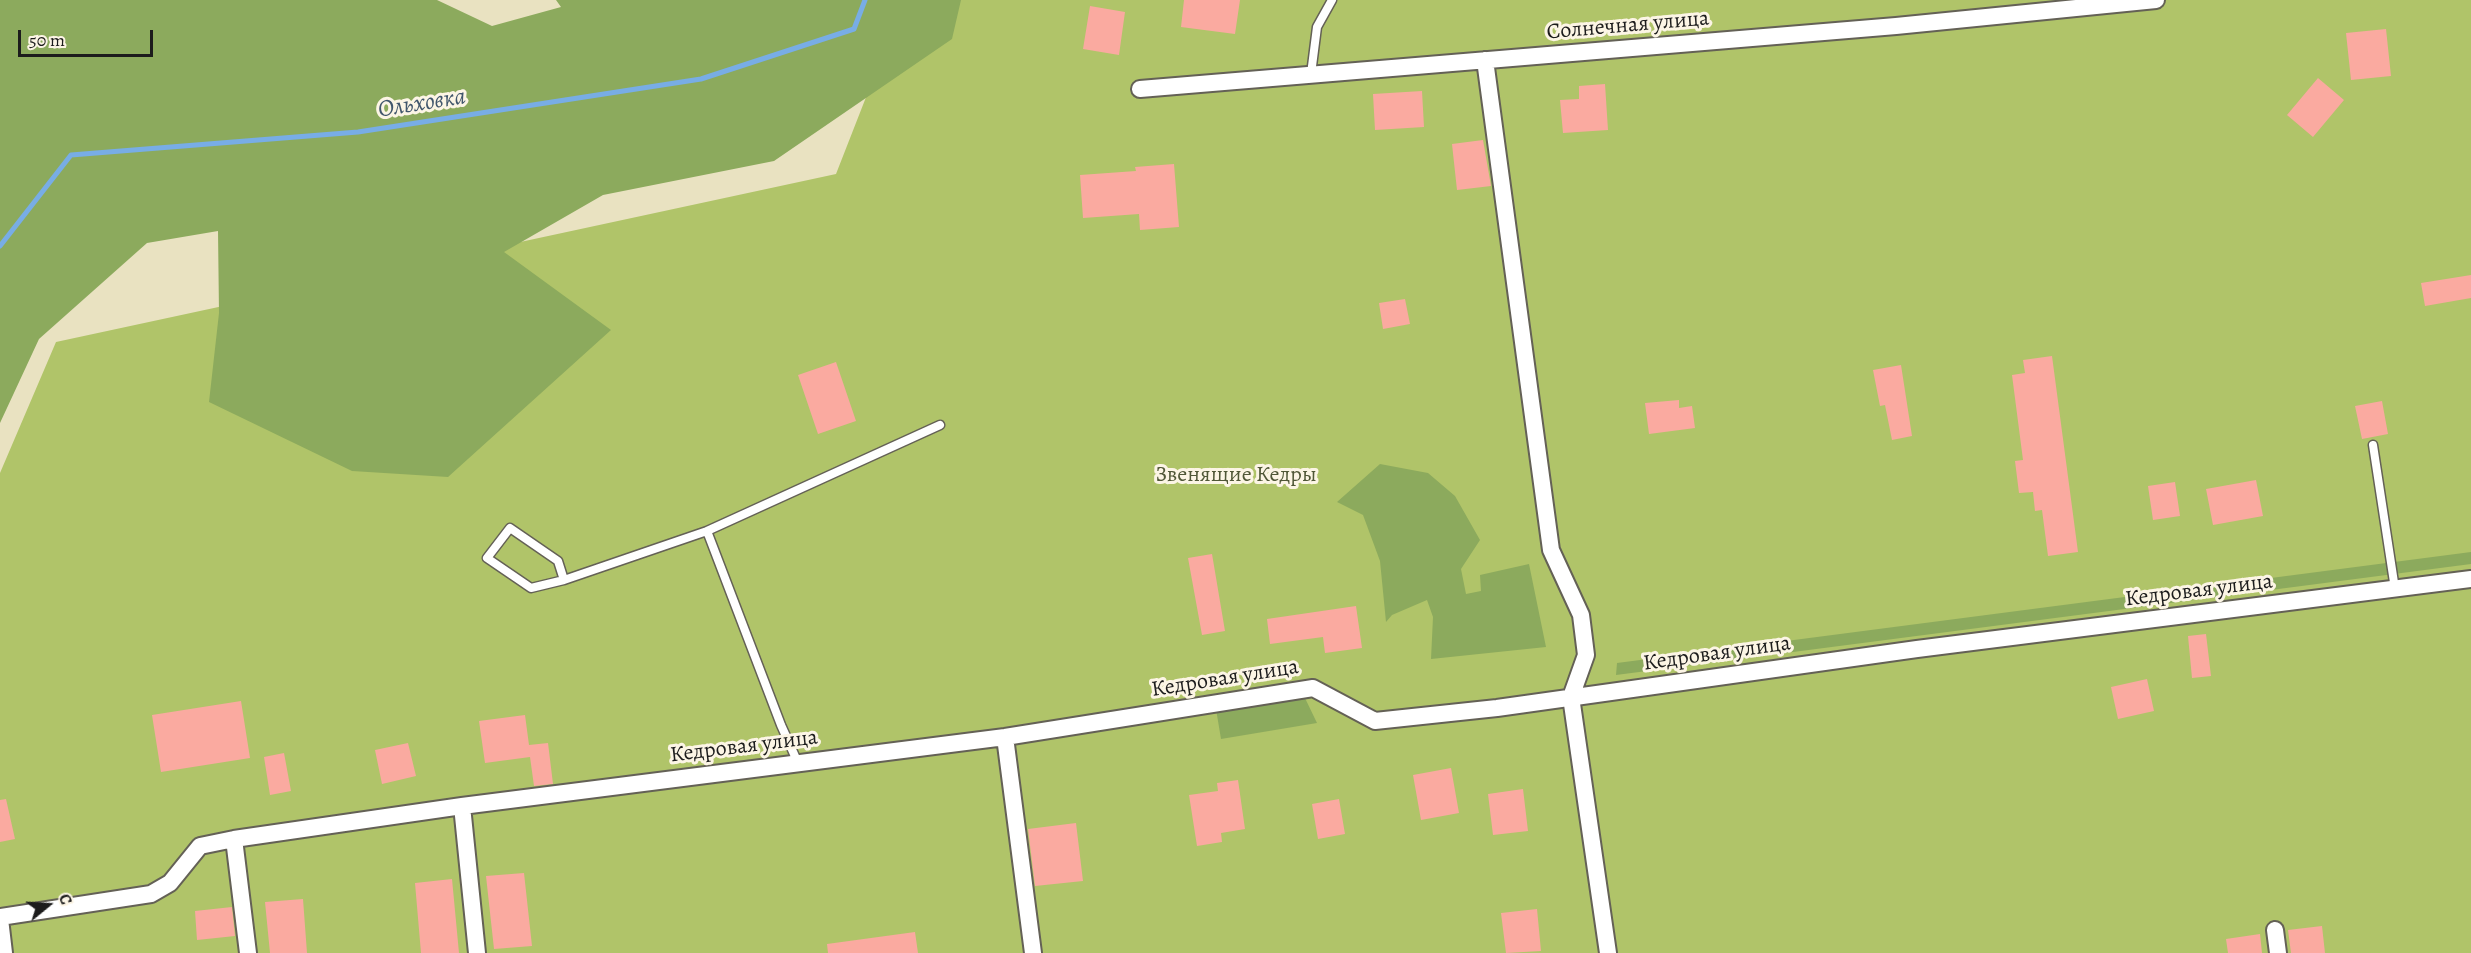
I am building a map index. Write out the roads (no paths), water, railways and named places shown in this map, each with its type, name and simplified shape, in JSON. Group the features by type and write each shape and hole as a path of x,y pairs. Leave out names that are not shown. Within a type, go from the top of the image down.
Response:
{"street":[{"name":"Солнечная улица","path":"1140,89 1896,26 2156,0"},
{"path":"1485,60 1551,550 1581,615 1586,656 1571,697 1608,953"},
{"name":"Кедровая улица","path":"0,918 151,894 170,883 200,846 234,839 462,806 1005,737 1314,688 1375,721 2471,579"},
{"path":"1005,737 1033,953"},
{"path":"462,806 477,953"},
{"path":"234,839 248,953"},
{"path":"0,918 4,953"},
{"path":"2275,930 2278,953"}],"lane":[{"path":"1311,74 1317,27 1332,0"},
{"path":"564,580 558,561 510,528 487,558 531,588 564,580 707,531 940,425"},
{"path":"2373,445 2395,590"},
{"path":"707,531 781,725 798,763"}],"waterway":[{"name":"Ольховка","path":"0,246 71,155 358,132 701,79 854,29 865,0"}],"park label":[{"name":"Звенящие Кедры","path":"1236,476"}]}
